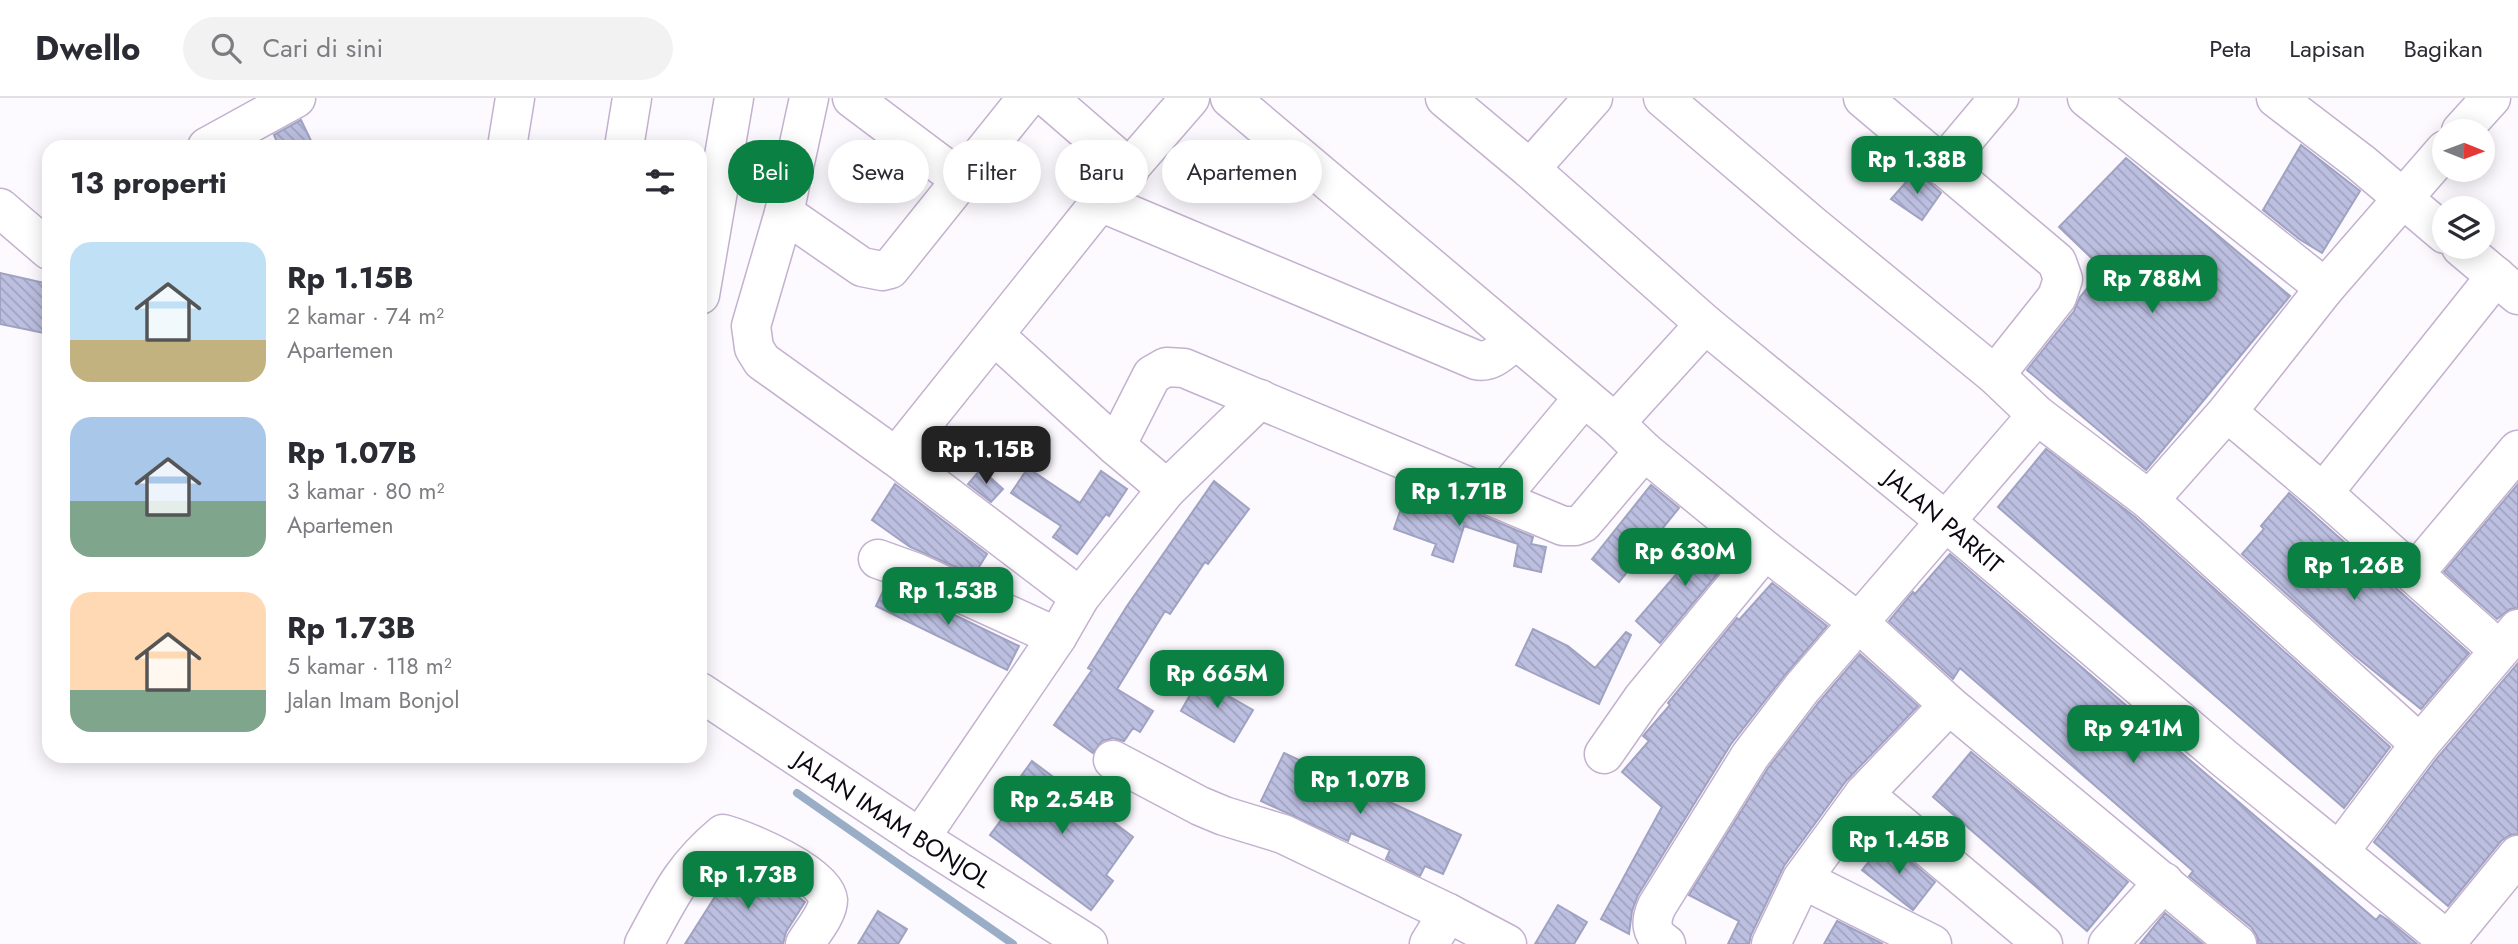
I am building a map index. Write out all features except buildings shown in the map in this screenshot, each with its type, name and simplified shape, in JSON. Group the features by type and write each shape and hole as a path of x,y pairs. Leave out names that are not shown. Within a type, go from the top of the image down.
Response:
{"street":[{"path":"220,140 296,98"},
{"path":"508,140 515,98"},
{"path":"625,140 632,98"},
{"path":"707,254 734,98"},
{"path":"808,98 784,212 751,326 754,348 762,361 895,457 1080,597"},
{"path":"852,98 943,166"},
{"path":"993,140 1027,98"},
{"path":"1048,98 1097,140"},
{"path":"1148,148 1190,98"},
{"path":"1230,98 1615,423 1644,451 1858,622 1949,705 2236,944"},
{"name":"JALAN PARKIT","path":"1445,98 1530,169 1705,324 1946,522 2446,942"},
{"path":"1530,169 1593,98"},
{"path":"1663,98 1813,226 1995,375 2037,415 2149,500 2420,744"},
{"path":"1863,98 2057,262 2061,270 2063,279 2057,297 1995,375"},
{"path":"1942,166 1999,98"},
{"path":"2087,98 2325,288"},
{"path":"2276,98 2360,162 2432,223"},
{"path":"2472,119 2491,98"},
{"path":"2512,98 2518,103"},
{"path":"2149,500 2227,412 2325,288 2432,164"},
{"path":"784,212 862,267 882,271 890,269 943,203"},
{"path":"895,457 1099,203"},
{"path":"1102,203 1476,360 1491,359 1516,340"},
{"path":"0,208 42,239"},
{"path":"2323,493 2507,286 2474,259"},
{"path":"1615,423 1705,324"},
{"path":"994,335 1167,489"},
{"path":"1116,446 1152,375 1166,367 1184,368 1563,526 1583,523 1644,451"},
{"path":"1499,499 1584,397"},
{"path":"920,838 1057,637 1080,597 1167,489 1260,399"},
{"path":"2227,412 2414,574 2509,640 2420,744 2339,852"},
{"path":"1666,944 1661,942 1652,927 1652,917 1750,756 1802,688 2037,415"},
{"path":"2414,574 2518,450"},
{"path":"1604,754 1643,698 1765,550"},
{"path":"878,559 917,573 1057,637"},
{"name":"JALAN IMAM BONJOL","path":"707,697 920,838 1088,944"},
{"path":"1772,944 1802,879 1864,794 1949,705"},
{"path":"1113,760 1200,806 1283,834 1438,928 1507,944"},
{"path":"1864,794 2043,944"},
{"path":"644,944 682,874 723,834 743,839 768,852 804,872 821,886 828,897 827,907 805,944"},
{"path":"2446,942 2518,855"},
{"path":"1802,879 1932,944"},
{"path":"2108,944 2164,882"}],"waterway":[{"path":"797,793 1013,944"}]}
